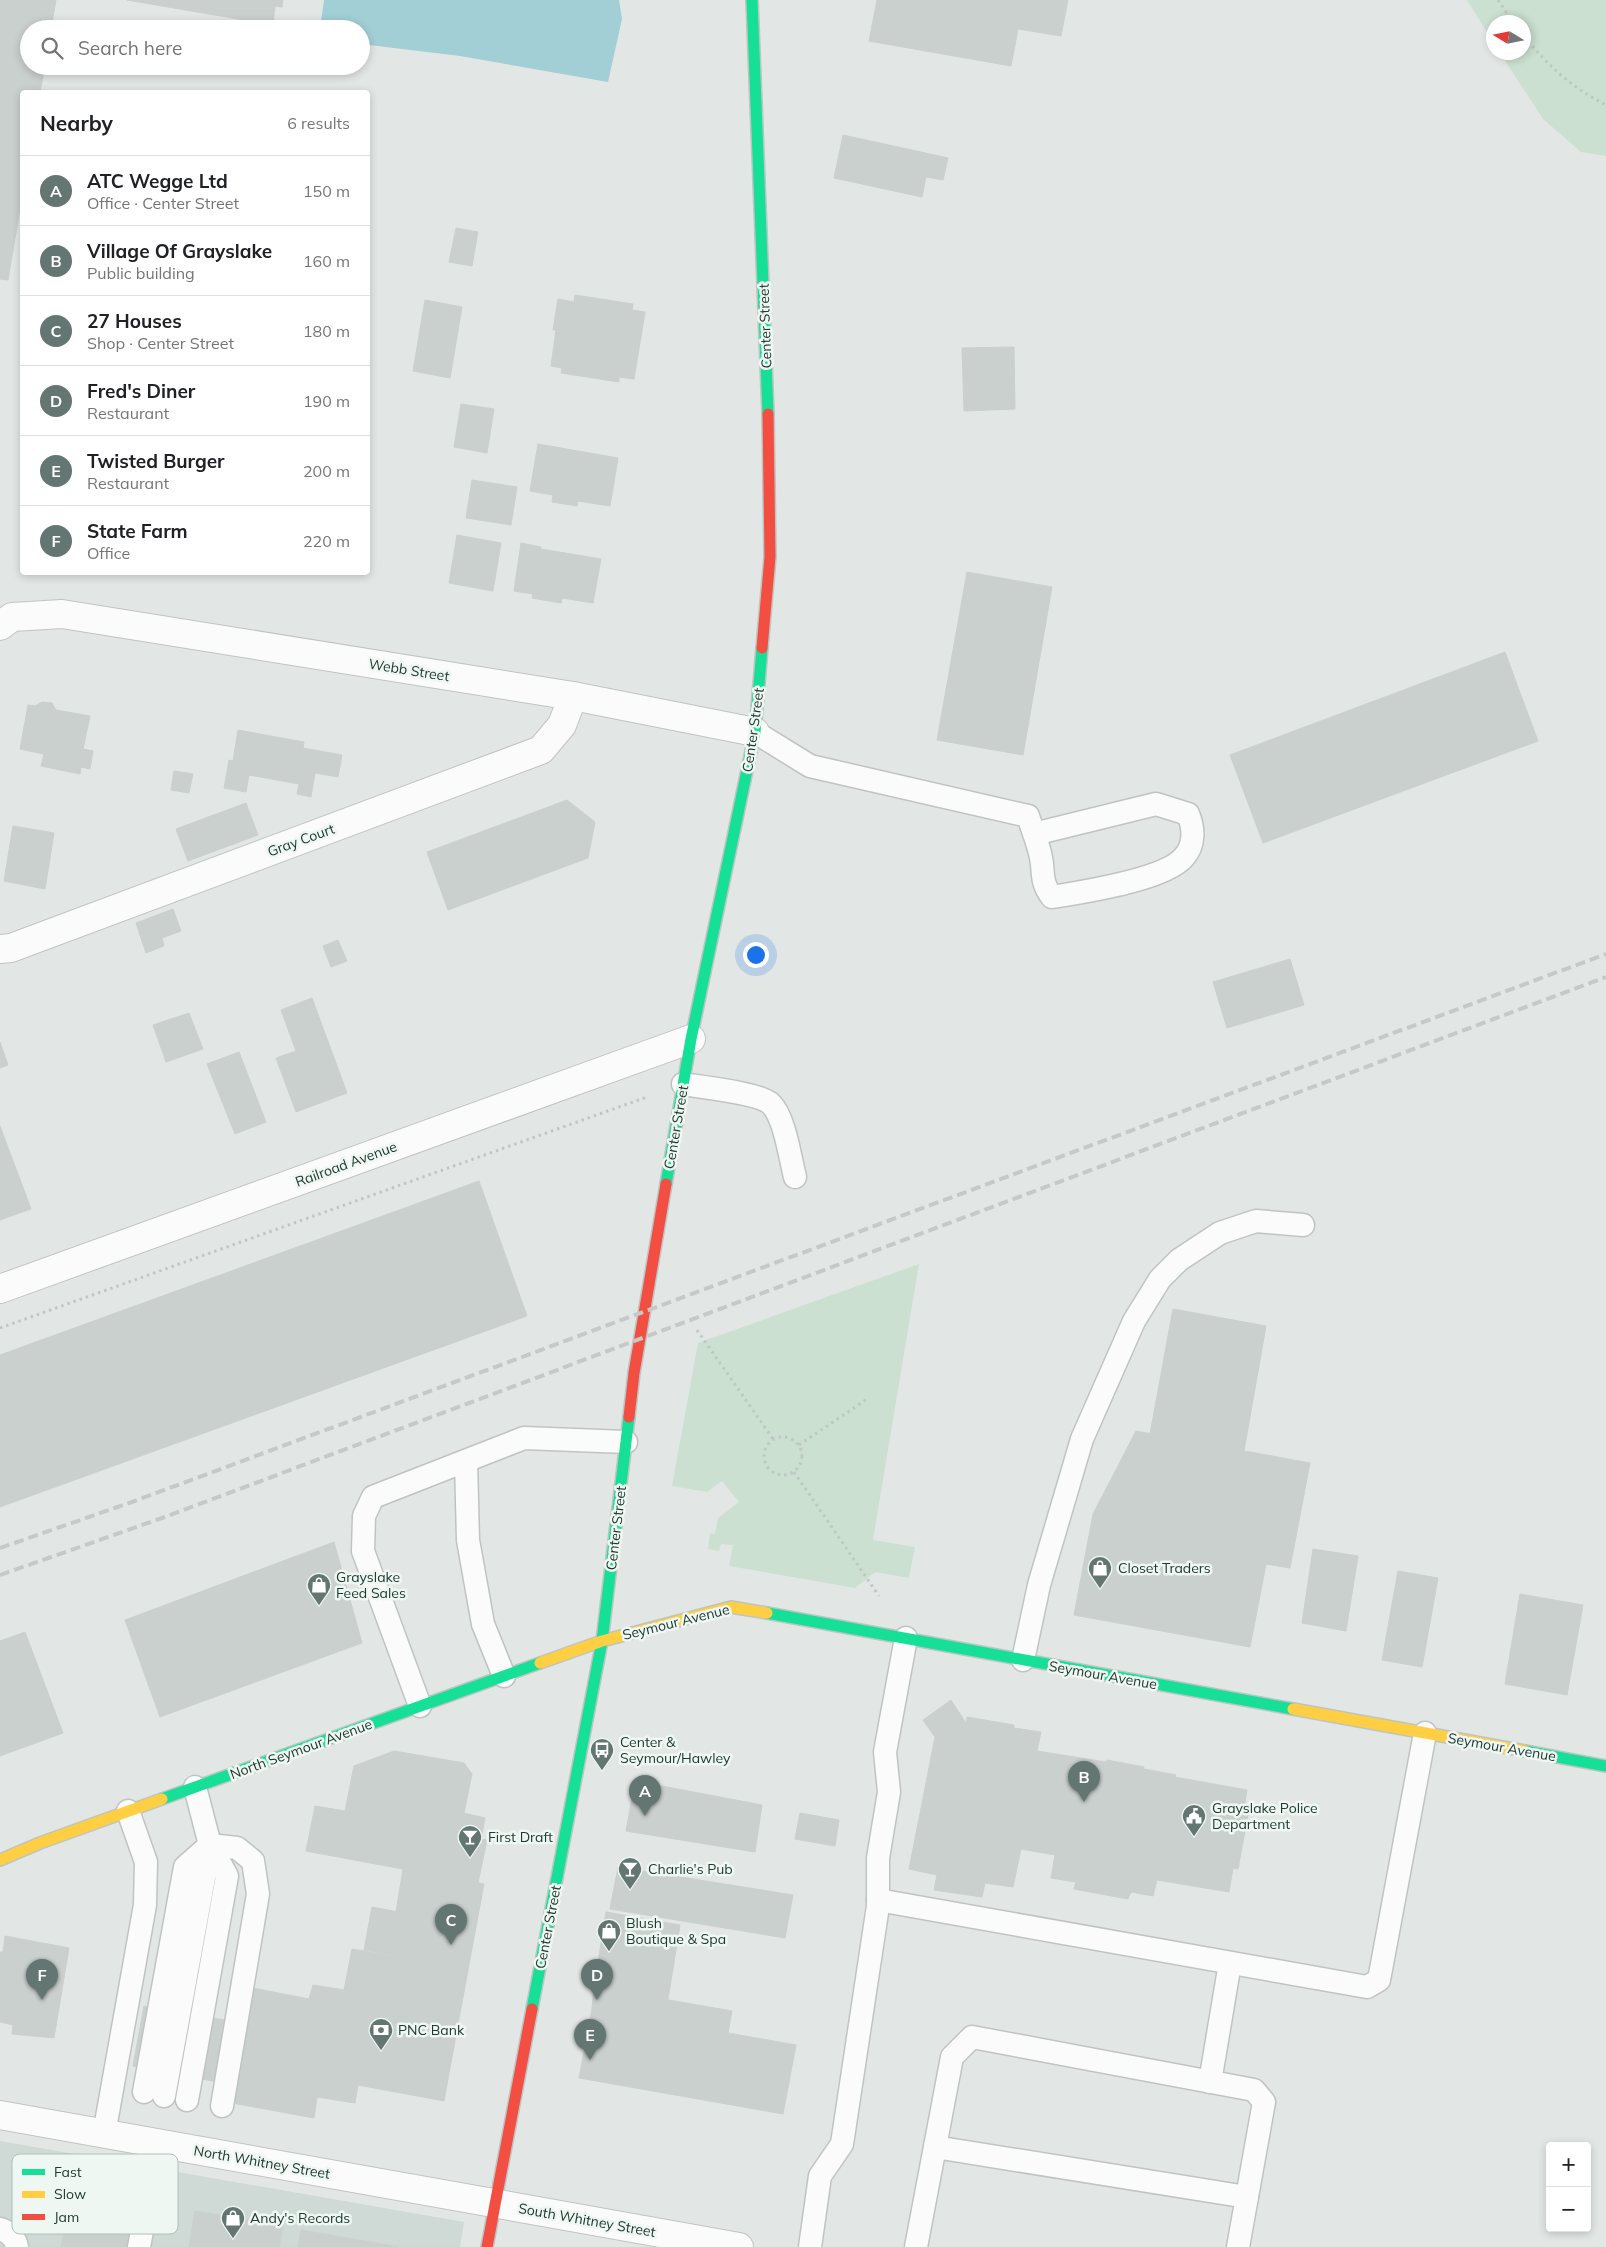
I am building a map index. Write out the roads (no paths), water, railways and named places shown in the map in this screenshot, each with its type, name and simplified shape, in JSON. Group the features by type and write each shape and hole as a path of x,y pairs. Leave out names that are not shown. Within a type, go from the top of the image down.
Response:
{"street":[{"name":"Center Street","path":"487,2247 602,1640 640,1340 683,1084 755,732 770,558 767,378 752,0"},
{"name":"Webb Street","path":"0,626 12,617 62,614 573,696 755,732"},
{"name":"Gray Court","path":"0,949 11,948 541,750 562,726 573,696"},
{"name":"Railroad Avenue","path":"0,1289 691,1039"},
{"name":"Seymour Avenue","path":"602,1640 730,1606 1606,1766"},
{"name":"North Seymour Avenue","path":"0,1860 40,1843 602,1640"},
{"name":"North Whitney Street","path":"0,2115 494,2204"},
{"name":"South Whitney Street","path":"494,2204 739,2247"}],"lane":[{"path":"755,732 810,766 1028,816 1034,834 1041,855 1044,886 1052,897 1117,885 1162,871 1184,858 1191,845 1193,826 1188,814 1156,804 1034,834"},
{"path":"683,1084 752,1096 770,1103 779,1116 795,1178"},
{"path":"1023,1660 1039,1585 1082,1439 1134,1321 1160,1279 1179,1260 1220,1232 1256,1221 1303,1226"},
{"path":"420,1706 363,1551 364,1516 373,1497 524,1438 626,1442"},
{"path":"466,1461 468,1540 483,1624 504,1676"},
{"path":"810,2247 820,2176 842,2144 878,1900 878,1858 889,1792 885,1752 906,1638"},
{"path":"878,1900 1367,1987 1379,1980 1425,1733"},
{"path":"195,1787 210,1845 226,1876 205,2104 258,1894 253,1861 236,1848 210,1845"},
{"path":"104,2134 145,1905 146,1862 128,1811"},
{"path":"154,2094 210,1845"},
{"path":"1210,2082 1230,1963"},
{"path":"916,2247 952,2057 972,2037 1254,2090 1264,2102 1238,2247"},
{"path":"156,2154 158,2144"},
{"path":"935,2147 1247,2197"},
{"path":"0,2230 4,2230 16,2241 17,2247"},
{"path":"139,2247 141,2234"}],"water":[{"path":"324,0 619,0 622,19 608,82 460,56 370,45 370,20 321,20"}],"railway":[{"path":"0,1548 132,1502 1606,954"},
{"path":"0,1575 162,1518 1606,977"}],"place":[{"name":"Closet Traders","path":"1100,1589"},
{"name":"Grayslake Feed Sales","path":"319,1606"},
{"name":"Center & Seymour/Hawley","path":"602,1771"},
{"name":"Village Of Grayslake","path":"1084,1802"},
{"name":"ATC Wegge Ltd","path":"645,1816"},
{"name":"Grayslake Police Department","path":"1194,1837"},
{"name":"First Draft","path":"470,1858"},
{"name":"Charlie's Pub","path":"630,1890"},
{"name":"27 Houses","path":"451,1945"},
{"name":"Blush Boutique & Spa","path":"609,1952"},
{"name":"State Farm","path":"42,2000"},
{"name":"Fred's Diner","path":"597,2000"},
{"name":"PNC Bank","path":"381,2051"},
{"name":"Twisted Burger","path":"590,2060"},
{"name":"Andy's Records","path":"233,2239"}]}
